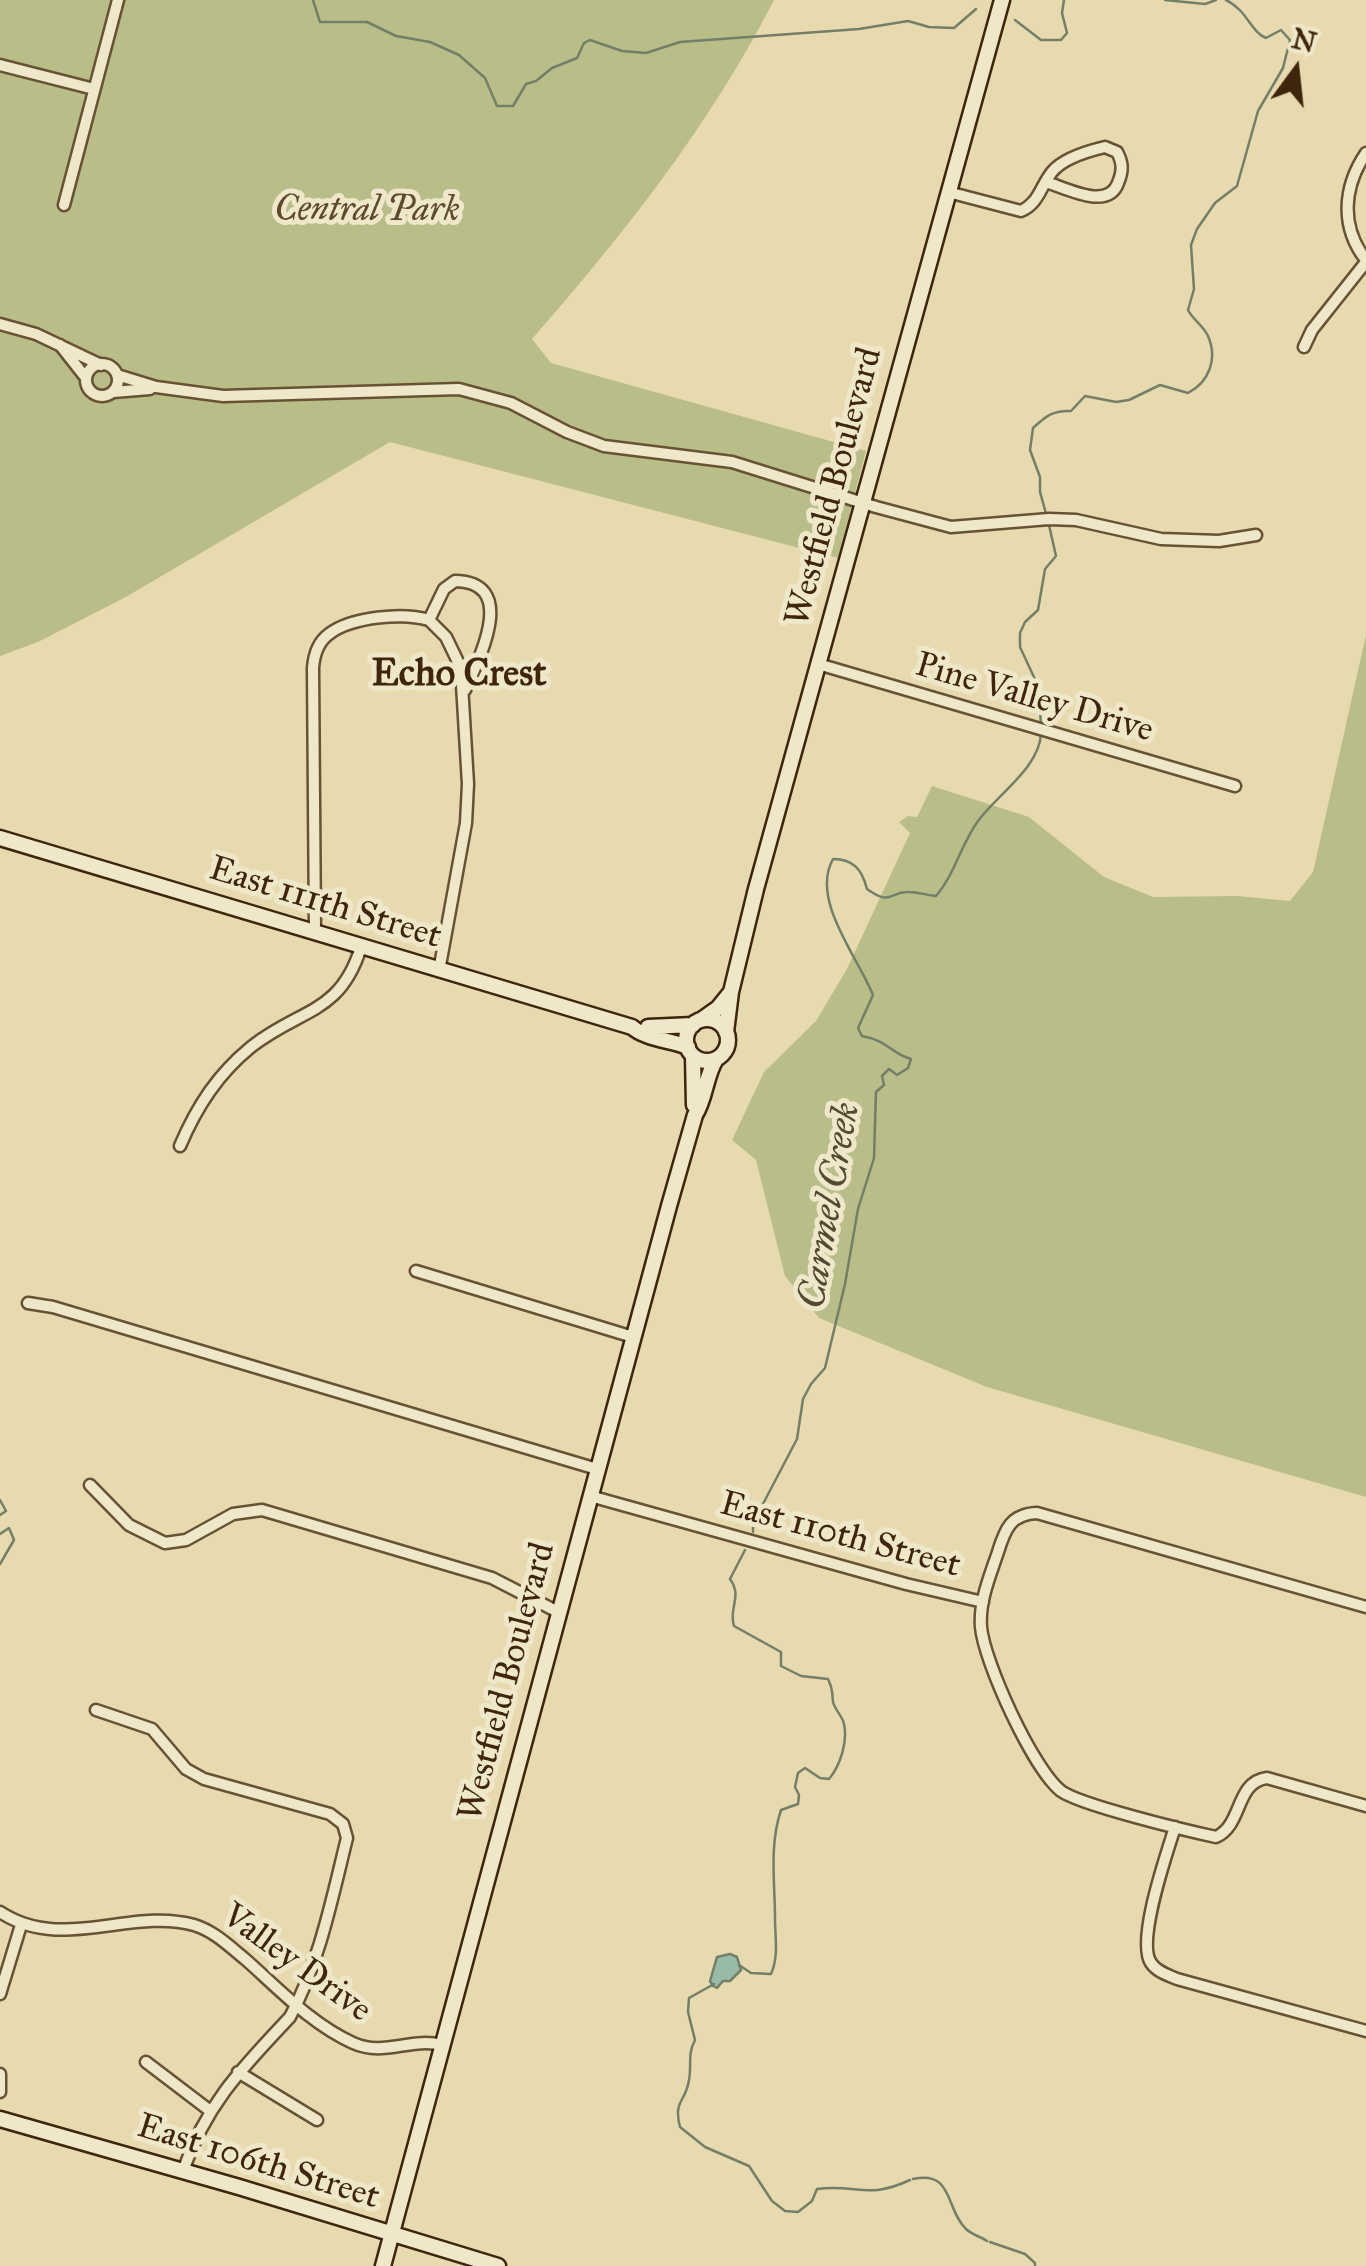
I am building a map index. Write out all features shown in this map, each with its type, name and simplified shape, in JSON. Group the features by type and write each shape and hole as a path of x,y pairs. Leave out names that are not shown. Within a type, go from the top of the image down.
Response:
{"main road":[{"name":"Westfield Boulevard","path":"726,1032 731,992 818,664 1002,0"},
{"name":"East 111th Street","path":"0,838 632,1027 667,1028 697,1023"},
{"path":"697,1023 716,1021 726,1032 727,1048 716,1059 702,1060 690,1051 688,1033 697,1023 718,1008 731,992"},
{"name":"East 111th Street","path":"632,1027 640,1033 668,1038 690,1051"},
{"name":"Westfield Boulevard","path":"690,1051 695,1115"},
{"name":"Westfield Boulevard","path":"383,2266 633,1337 695,1115 716,1059"},
{"name":"East 106th Street","path":"0,2119 498,2266"}],"street":[{"path":"64,205 118,0"},
{"path":"0,65 94,89"},
{"path":"948,192 1022,211 1036,202 1046,182 1062,164 1097,149 1115,150 1122,164 1115,190 1107,197 1046,182"},
{"path":"1304,347 1312,330 1366,261 1350,235 1347,216 1351,182 1366,153"},
{"path":"0,324 59,344 110,367 117,375 156,387 247,396 459,389 511,403 604,446 732,462 951,526 1076,520 1161,539 1256,536"},
{"path":"59,344 86,378 90,390 98,395 156,387"},
{"path":"86,378 92,368 101,364"},
{"path":"112,392 117,375"},
{"path":"429,620 444,589 456,581 478,586 487,597 491,610 489,626 463,695"},
{"path":"315,932 316,652 330,633 359,622 413,616 429,620 446,637 457,657 463,695 467,804 439,971"},
{"name":"Pine Valley Drive","path":"818,664 1236,786"},
{"path":"180,1146 201,1102 221,1076 253,1045 340,991 351,976 362,946"},
{"path":"416,1271 633,1337"},
{"path":"28,1303 53,1307 597,1469"},
{"path":"90,1485 129,1525 165,1542 186,1540 244,1510 262,1510 492,1578 558,1612"},
{"name":"East 110th Street","path":"590,1496 874,1576 983,1602 1006,1529 1024,1514 1037,1513 1366,1607"},
{"path":"983,1602 981,1627 992,1672 1050,1780 1064,1793 1216,1837 1231,1828 1246,1790 1257,1779 1267,1778 1366,1806"},
{"path":"96,1710 152,1729 186,1769 204,1779 330,1814 343,1824 347,1838 326,1924 297,2004 209,2110 182,2171"},
{"path":"1175,1826 1145,1942 1151,1963 1177,1979 1366,2031"},
{"name":"Valley Drive","path":"0,1912 21,1925 44,1930 192,1924 228,1944 323,2027 369,2049 422,2042 442,2045"},
{"path":"0,1994 21,1925"},
{"path":"146,2062 209,2110"},
{"path":"238,2072 317,2120"},
{"path":"0,2074 0,2092"}],"green space":[{"name":"Central Park","path":"0,0 774,0 694,135 600,259 532,339 551,363 866,451 838,558 390,442 124,598 38,642 0,656"},
{"path":"1366,635 1366,1497 987,1387 819,1318 785,1276 756,1160 732,1140 764,1072 816,1021 847,969 910,833 899,822 908,816 917,817 932,786 1029,817 1104,877 1153,897 1237,896 1290,901 1313,872"}],"shaded area":[{"path":"717,1957 737,1957 741,1970 717,1988 710,1981"}],"waterway":[{"name":"Carmel Creek","path":"313,0 320,22 367,22 396,36 430,42 459,55 485,78 497,106 513,106 526,84 577,58 584,43 590,40 622,51 646,53 680,42 859,29 908,21 954,28 976,9"},
{"name":"Carmel Creek","path":"1015,20 1041,40 1061,40 1067,33 1062,13 1064,0"},
{"name":"Carmel Creek","path":"1165,0 1205,4 1216,0"},
{"name":"Carmel Creek","path":"1047,517 1040,477 1030,450 1033,428 1054,413 1071,411 1085,396 1116,402 1160,385 1188,393 1210,369 1208,336 1188,310 1194,289 1191,245 1215,203 1237,186 1258,111 1283,68 1290,40 1281,30 1266,38 1261,35 1226,0"},
{"name":"Carmel Creek","path":"1041,726 1039,688 1020,647 1020,633 1038,610 1045,569 1056,556 1049,525"},
{"name":"Carmel Creek","path":"753,1532 753,1523 797,1439 803,1399 825,1368 858,1209 874,1158 876,1092 884,1085 882,1076 889,1069 897,1075 908,1068 911,1059 862,1036 858,1028 873,995 832,910 827,892 833,859 856,867 867,889 881,897 902,892 936,896 978,821 1033,758 1041,734"},
{"path":"0,1500 6,1511 0,1515"},
{"path":"0,1534 9,1528 14,1540 0,1564"},
{"name":"Carmel Creek","path":"739,1965 751,1973 771,1974 776,1947 774,1851 781,1810 798,1804 795,1787 798,1773 805,1768 829,1779 840,1761 845,1738 828,1679 801,1676 781,1666 781,1652 734,1626 735,1591 730,1579 745,1550"},
{"name":"Carmel Creek","path":"714,1984 689,1998 695,2040 690,2075 678,2111 680,2127 705,2147 749,2166 772,2201 785,2211 798,2212 812,2201 817,2189 883,2189 910,2180"},
{"name":"Carmel Creek","path":"913,2179 936,2180 947,2193 959,2221 987,2241"},
{"name":"Carmel Creek","path":"990,2242 1025,2254 1035,2266"}],"district":[{"name":"Echo Crest","path":"459,676"}]}
